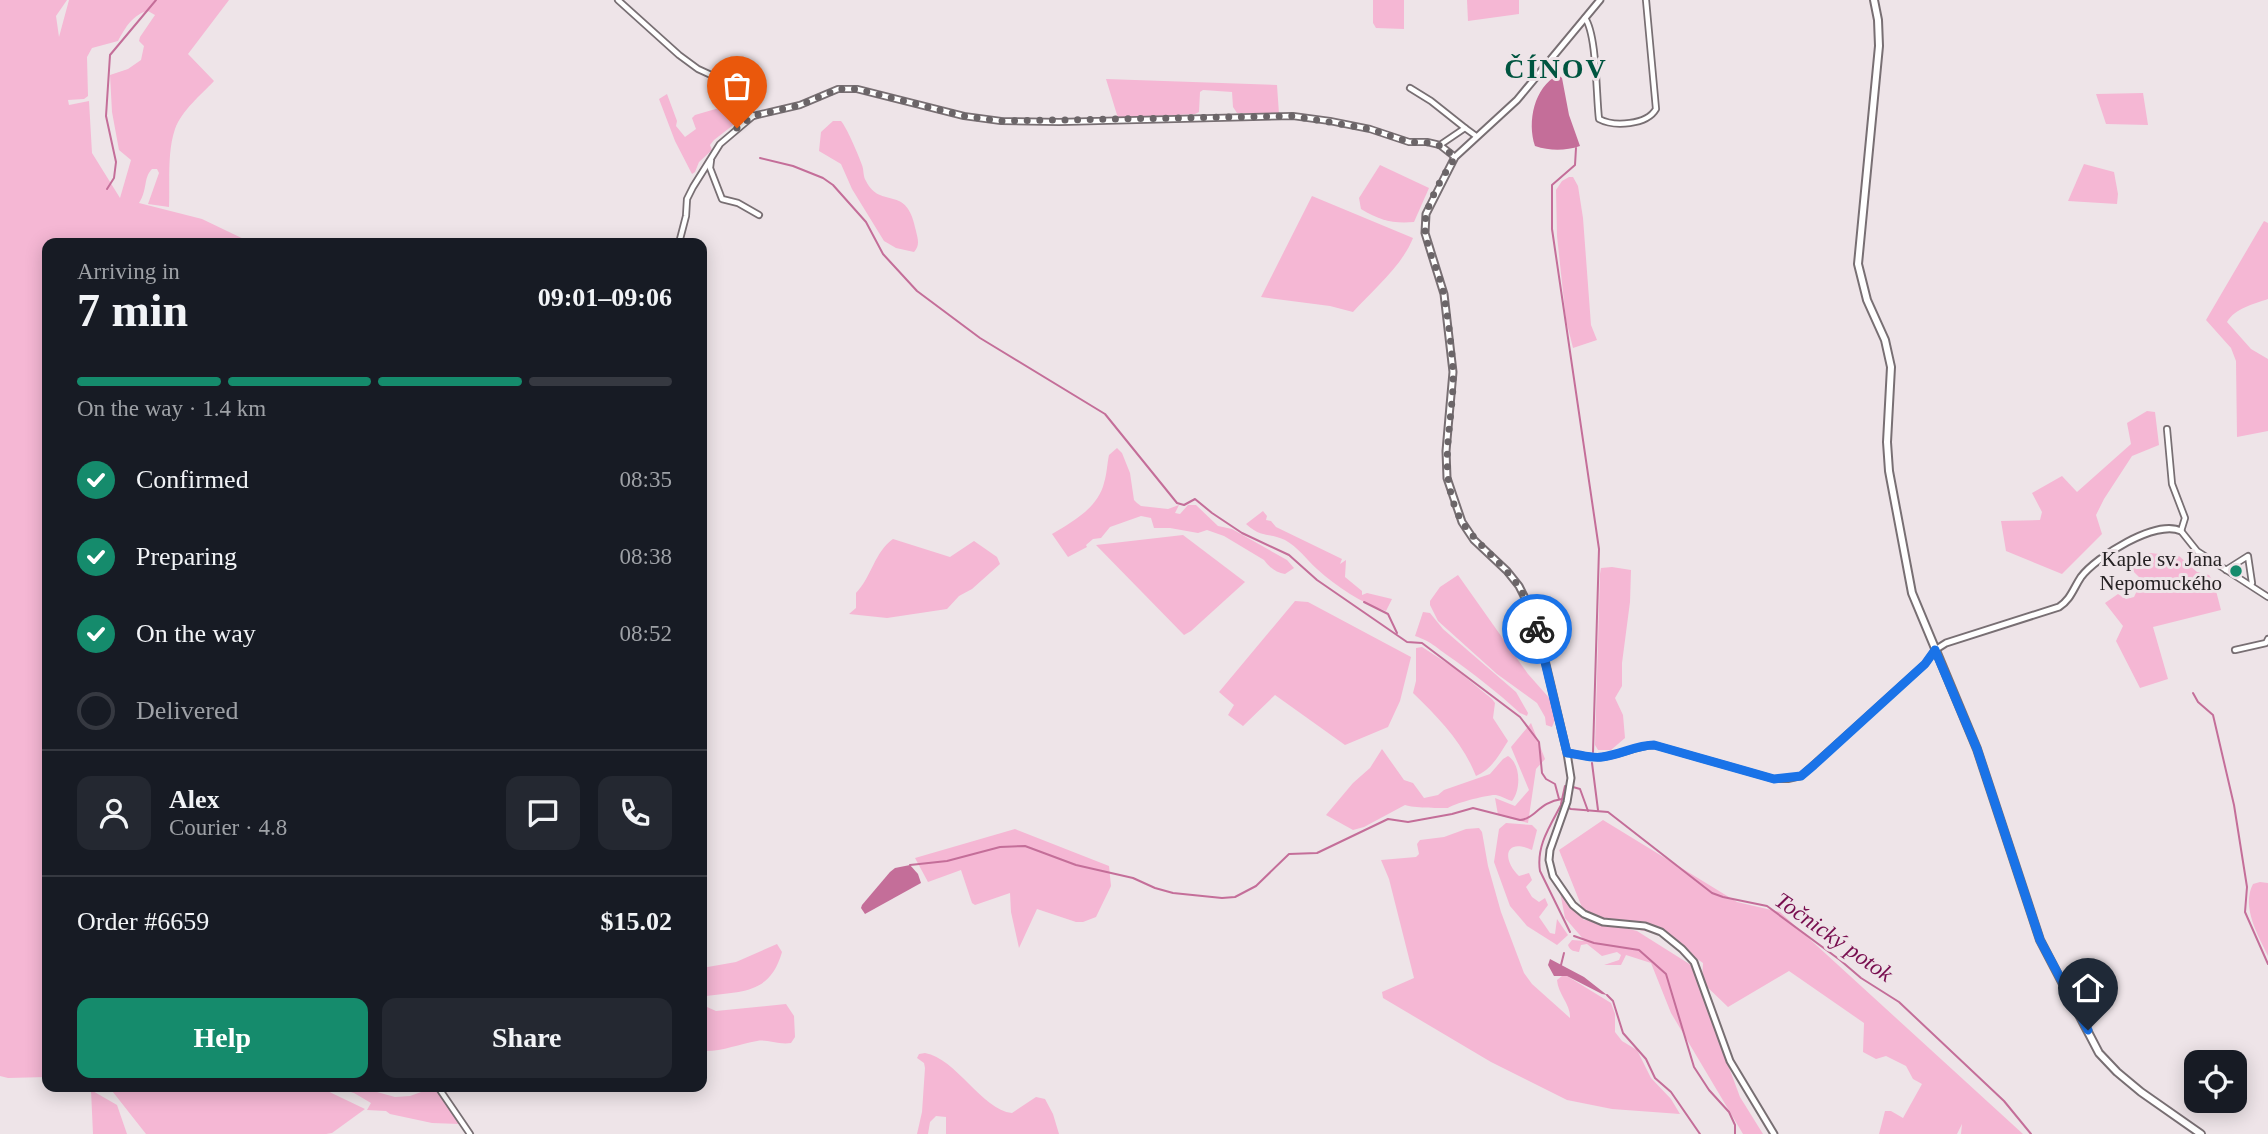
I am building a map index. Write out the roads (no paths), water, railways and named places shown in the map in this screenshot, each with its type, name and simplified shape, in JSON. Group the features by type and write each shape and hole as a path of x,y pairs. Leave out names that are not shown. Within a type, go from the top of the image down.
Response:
{"main road":[{"path":"1874,0 1879,26 1879,46 1858,264 1867,300 1885,340 1891,367 1888,461 1905,568 1912,593 1977,749 2040,940 2099,1053 2141,1092 2201,1134"}],"street":[{"path":"618,0 679,55 722,80 753,116"},
{"path":"1600,0 1517,100 1455,158 1429,206 1425,233 1444,294 1453,372 1446,451 1447,478 1455,508 1469,533 1507,570 1519,586 1530,606 1540,639 1571,778 1567,802 1550,850 1549,860 1553,876 1573,905 1594,919 1645,926 1661,932 1694,962 1730,1060 1774,1134"},
{"path":"1585,18 1589,24 1592,45 1599,119 1608,124 1631,122 1651,116 1656,108 1646,0"},
{"path":"1410,88 1476,136"},
{"path":"680,238 687,199 729,135 753,116 800,105 838,89 857,89 964,116 1001,121 1293,116 1370,129 1409,142 1440,145 1455,158"},
{"path":"1440,145 1465,128"},
{"path":"711,159 710,168 722,199 738,202 759,215"},
{"path":"2167,429 2172,484 2185,518 2181,531"},
{"path":"1567,753 1595,758 1606,757 1644,745 1654,745 1774,779 1801,776 1925,664 1935,650 1946,643 2059,607 2068,601 2082,576 2121,545 2169,529 2181,531 2197,551 2252,584 2268,597"},
{"path":"2227,570 2248,556 2252,584"},
{"path":"2235,650 2266,643 2268,639"},
{"path":"441,1092 470,1134"}],"waterway":[{"path":"107,189 114,178 116,162 106,116 110,55 156,0"},
{"path":"1576,148 1575,165 1552,185 1552,229 1599,549 1593,752"},
{"path":"760,158 793,166 833,185 866,222 883,254 917,291 980,338 1105,414 1177,503 1184,505 1195,499 1242,533 1289,555 1317,580 1407,642 1422,643 1520,717 1539,742 1542,773 1555,784 1559,799"},
{"path":"1364,602 1388,614 1397,633"},
{"path":"2193,693 2198,702 2213,715 2234,805 2247,887 2245,912 2268,964"},
{"path":"1592,763 1598,810"},
{"path":"1561,804 1567,786"},
{"path":"1573,787 1580,789 1588,811"},
{"path":"910,865 947,861 1000,847 1025,846 1076,865 1133,878 1173,893 1235,897 1256,886 1289,854 1317,853 1388,819 1408,822 1473,808 1520,820 1530,817 1548,803 1562,799"},
{"name":"Točnický potok","path":"1570,932 1540,871 1539,862 1545,836 1561,805 1571,809 1608,812 1712,893 1767,906 1861,978 1899,1002 2004,1101 2031,1134"},
{"name":"Točnický potok","path":"1574,936 1594,943 1639,950 1666,974 1694,1067 1709,1090 1729,1112 1735,1125 1735,1134"},
{"path":"1561,965 1564,953"},
{"path":"1607,995 1613,1001 1623,1033 1646,1059 1655,1078 1671,1092 1700,1134"}],"place":[{"name":"Kaple sv. Jana Nepomuckého","path":"2236,571"}],"district":[{"name":"ČÍNOV","path":"1556,68"}]}
